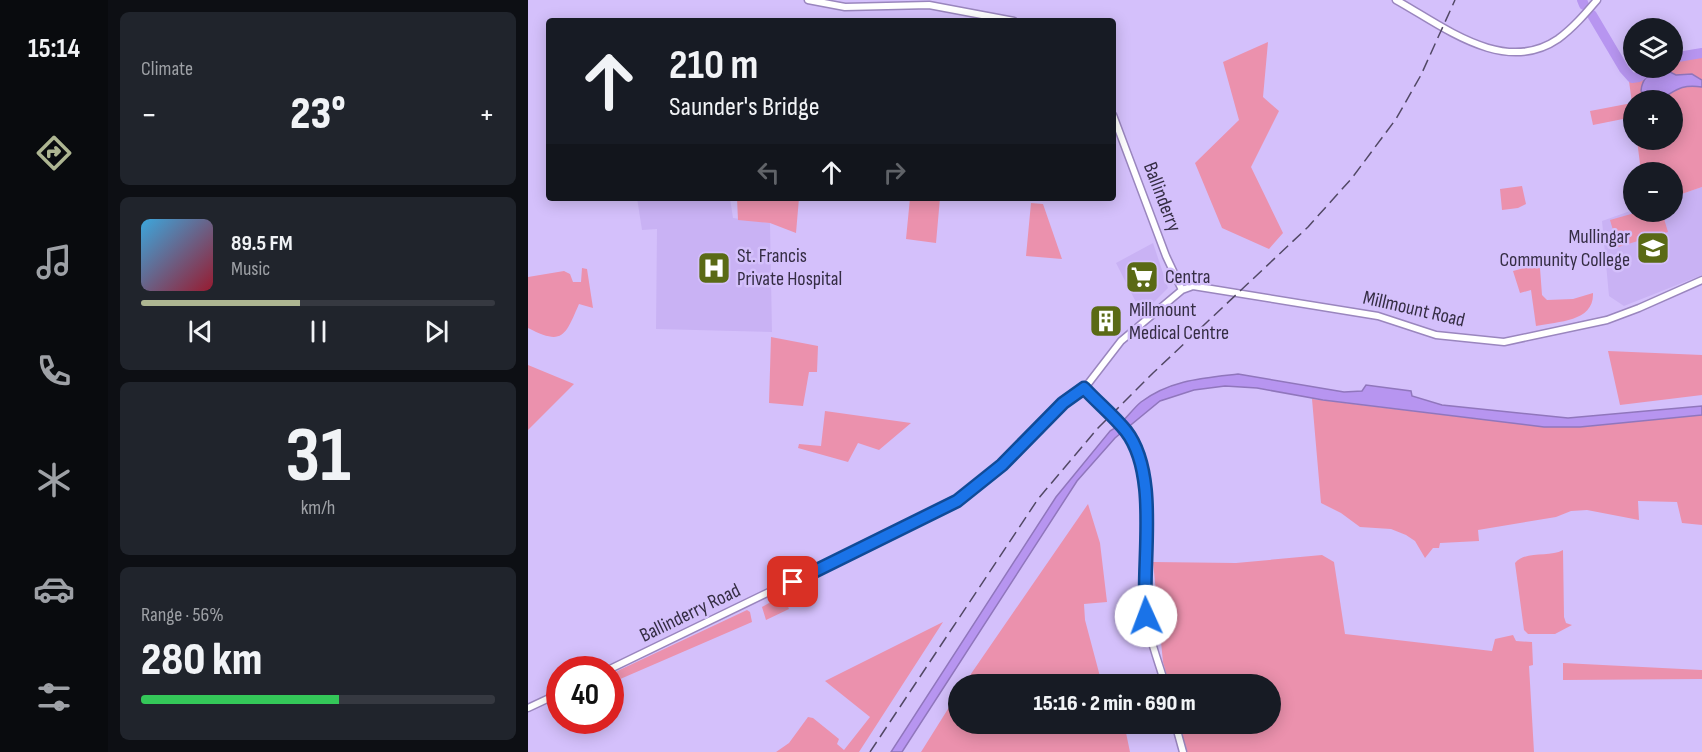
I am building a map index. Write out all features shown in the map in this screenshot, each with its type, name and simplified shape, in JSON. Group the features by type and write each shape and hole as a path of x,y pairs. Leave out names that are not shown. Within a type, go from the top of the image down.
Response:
{"street":[{"path":"808,0 845,7 929,5 998,18"},
{"path":"1396,0 1464,37 1491,50 1506,53 1530,51 1556,40 1578,22 1597,0"},
{"name":"Ballinderry","path":"1116,123 1166,256 1182,290"},
{"name":"Millmount Road","path":"1182,290 1193,286 1283,299 1378,316 1436,335 1504,342 1606,320 1702,280"},
{"name":"Ballinderry Road","path":"624,662 957,501 1002,465 1063,403 1084,388 1121,341 1182,290"},
{"path":"1084,388 1127,433 1143,469 1147,526 1146,616 1162,674"},
{"path":"528,708 546,700"},
{"path":"1178,734 1183,752"}],"shaded area":[{"path":"1268,42 1263,97 1279,111 1251,167 1283,233 1269,249 1222,228 1195,163 1239,120 1223,62"},
{"path":"1702,54 1702,187 1683,194 1683,162 1640,162 1638,150 1683,150 1683,90 1630,90 1629,81 1638,78 1683,78 1683,58"},
{"path":"1692,74 1702,80 1702,87 1641,90 1645,78 1683,78 1683,75"},
{"path":"1623,105 1623,119 1593,125 1590,111"},
{"path":"1522,186 1526,204 1518,208 1502,210 1500,189"},
{"name":"Mullingar Community College","path":"1702,187 1702,275 1624,306 1609,296 1602,221 1623,214 1623,222 1683,222 1683,194"},
{"name":"St. Francis Private Hospital","path":"637,201 730,201 733,218 770,223 772,332 656,329 657,229 642,230"},
{"path":"737,201 799,201 796,233 770,223 738,220"},
{"path":"910,201 940,201 936,243 906,239"},
{"path":"1031,203 1043,204 1062,259 1026,256"},
{"path":"1623,216 1623,222 1665,222 1668,232 1618,247 1610,220"},
{"path":"1153,243 1168,288 1142,314 1116,263"},
{"path":"1559,259 1560,262 1540,268 1542,295 1547,300 1573,299 1593,293 1592,303 1588,310 1574,318 1536,326 1531,290 1520,293 1513,271"},
{"path":"582,268 587,269 593,308 579,304 566,330 556,337 528,328 528,277 564,271 570,274 573,282 581,282"},
{"path":"771,337 818,346 817,372 809,372 803,406 769,403"},
{"path":"1608,351 1702,355 1702,395 1620,405"},
{"path":"528,365 574,384 528,430"},
{"path":"1238,374 1344,392 1362,391 1366,385 1411,391 1412,396 1442,405 1568,418 1702,406 1702,415 1580,427 1544,427 1323,400 1257,388 1225,386 1194,390 1160,401 1115,438 1077,481 952,674 948,674 948,681 902,752 891,752 1056,497 1110,431 1141,402 1163,389 1187,381"},
{"path":"1312,399 1544,427 1580,427 1702,415 1702,525 1682,523 1677,502 1638,501 1639,520 1587,510 1571,511 1556,517 1478,530 1479,541 1440,543 1439,548 1433,548 1425,558 1415,541 1406,535 1391,529 1360,527 1341,513 1321,503"},
{"path":"825,411 911,423 879,450 858,443 848,462 798,448 799,444 821,446"},
{"path":"1088,504 1100,543 1107,602 1084,604 1085,620 1099,674 971,674"},
{"path":"1563,550 1564,617 1566,623 1572,625 1555,634 1528,634 1524,630 1515,563 1531,555 1551,554"},
{"path":"1322,555 1334,562 1345,634 1492,651 1495,639 1513,635 1516,641 1532,642 1533,665 1529,666 1534,752 1187,752 1182,734 1281,734 1281,674 1166,674 1163,662 1153,562 1236,563"},
{"path":"783,595 789,609 766,620 762,607"},
{"path":"747,610 750,612 752,622 624,677 624,668"},
{"path":"943,622 859,752 776,752 789,743 808,717 813,718 839,739 837,744 844,750 870,717 825,681"},
{"path":"1563,663 1702,670 1702,679 1563,680"},
{"path":"948,709 948,734 1126,734 1130,752 921,752"}],"waterway":[{"path":"1582,0 1584,5"},
{"path":"1592,15 1623,67"},
{"path":"1683,56 1702,53"}],"railway":[{"path":"870,752 1038,499 1098,428 1308,227 1352,178 1396,119 1421,75 1455,0"}],"place":[{"name":"Mullingar Community College","path":"1653,248"},
{"name":"St. Francis Private Hospital","path":"714,268"},
{"name":"Centra","path":"1142,277"},
{"name":"Millmount Medical Centre","path":"1106,321"}],"route":[{"path":"793,582 957,501 1002,465 1063,403 1084,388 1127,433 1143,469 1147,526 1144,598 1146,616"}]}
